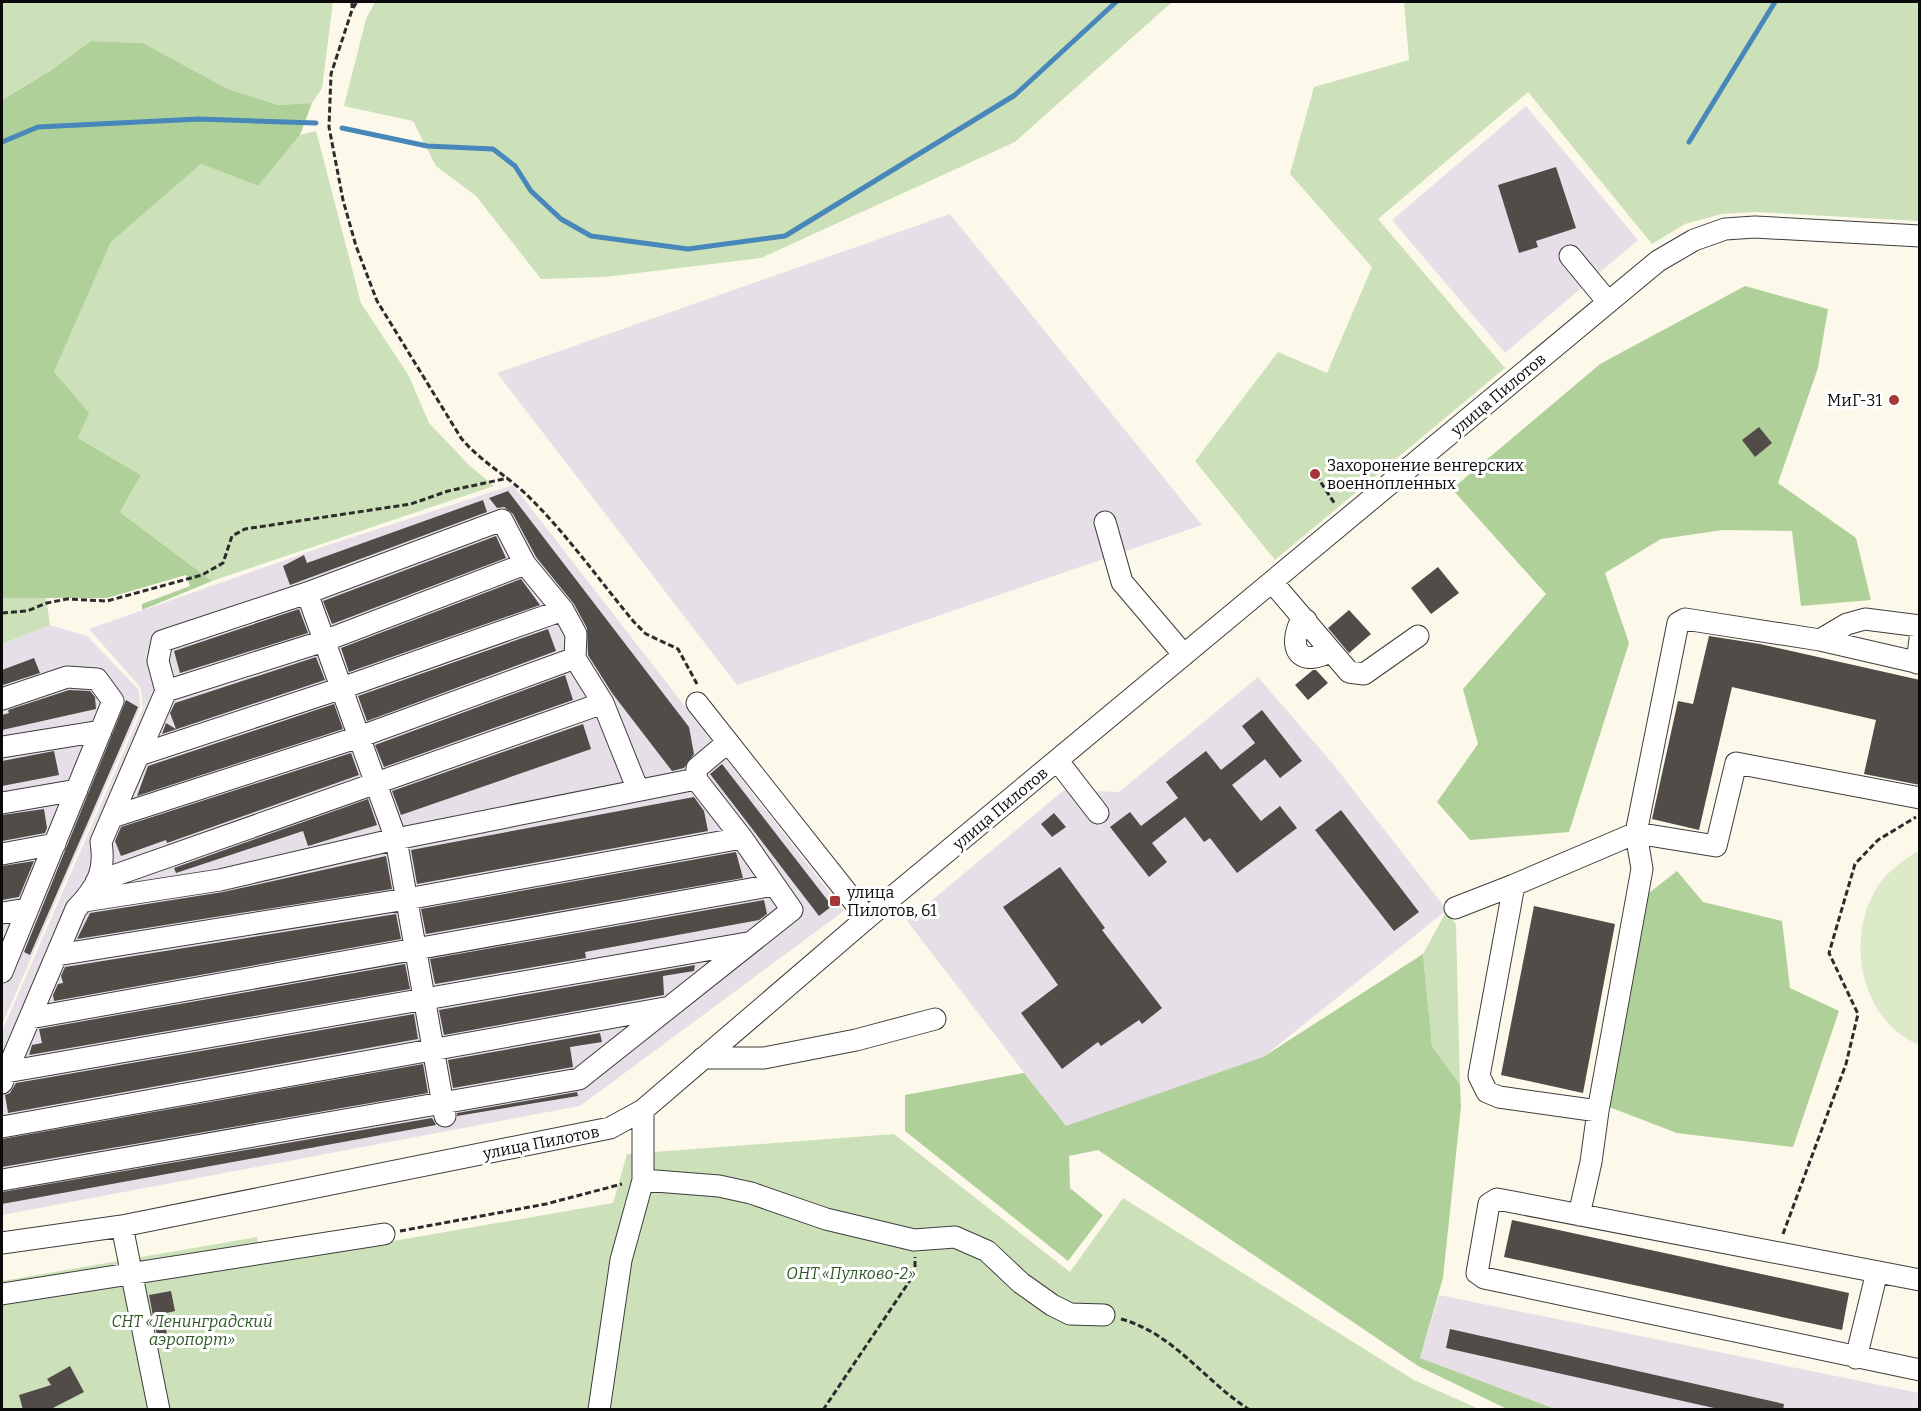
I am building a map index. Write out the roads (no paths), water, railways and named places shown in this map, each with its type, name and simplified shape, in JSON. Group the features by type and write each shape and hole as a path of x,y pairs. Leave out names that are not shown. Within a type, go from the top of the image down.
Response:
{"street":[{"name":"улица Пилотов","path":"2,1243 123,1226 610,1128 643,1110 867,918 1658,261 1694,240 1725,229 1755,227 1920,236"},
{"path":"1570,256 1608,302"},
{"path":"4,1077 76,909 92,892 105,861 101,842 166,692 158,661 162,641 308,593 502,520 525,564 563,610 576,634 575,658 603,703 638,790"},
{"path":"1105,522 1122,582 1184,655"},
{"path":"166,692 324,641 525,564"},
{"path":"1272,582 1349,672 1364,674 1418,636"},
{"path":"308,593 396,839 444,1108"},
{"path":"139,754 342,688 563,610"},
{"path":"1579,1215 1591,1162 1598,1111 1642,869 1636,833 1680,621 1685,619 1820,640 1918,663 1920,639"},
{"path":"1820,640 1847,624 1865,619 1920,626"},
{"path":"112,817 359,737 575,658"},
{"path":"2,699 67,677 97,679 113,701 2,970"},
{"path":"96,882 377,785 603,703"},
{"path":"697,703 867,918"},
{"path":"2,747 101,731"},
{"path":"2,1180 444,1108 579,1079 792,910 742,838 696,779 697,768 728,742"},
{"path":"1057,760 1098,813"},
{"path":"1455,908 1636,833 1716,846 1734,765 1739,763 1920,798"},
{"path":"84,901 220,880 396,839 696,779"},
{"path":"2,803 77,790"},
{"path":"57,955 407,898 742,838"},
{"path":"2,854 55,844"},
{"path":"30,1018 774,885"},
{"path":"1514,885 1479,1077 1487,1092 1499,1097 1598,1111"},
{"path":"2,913 27,909"},
{"path":"4,1077 751,942"},
{"path":"2,1127 669,1007"},
{"path":"703,1059 764,1058 856,1040 935,1019"},
{"path":"599,1410 621,1260 643,1180 643,1110"},
{"path":"643,1180 718,1186 751,1193 826,1218 914,1240 955,1237 987,1251 1021,1283 1052,1305 1070,1314 1104,1315"},
{"path":"1920,1280 1497,1199 1489,1204 1477,1274 1484,1278 1920,1370"},
{"path":"123,1226 159,1410"},
{"path":"2,1294 384,1234"},
{"path":"1856,1358 1877,1272"}],"waterway":[{"path":"342,128 427,146 493,149 515,166 531,191 561,219 591,236 688,249 785,236 1015,95 1116,2"},
{"path":"1689,142 1775,2"},
{"path":"2,142 38,127 199,119 316,123"}],"place":[{"name":"МиГ-31","path":"1894,400"},
{"name":"Захоронение венгерских военнопленных","path":"1315,474"},
{"name":"улица Пилотов, 61","path":"835,901"}],"park label":[{"name":"ОНТ «Пулково-2»","path":"851,1273"},
{"name":"СНТ «Ленинградский аэропорт»","path":"192,1330"}]}
